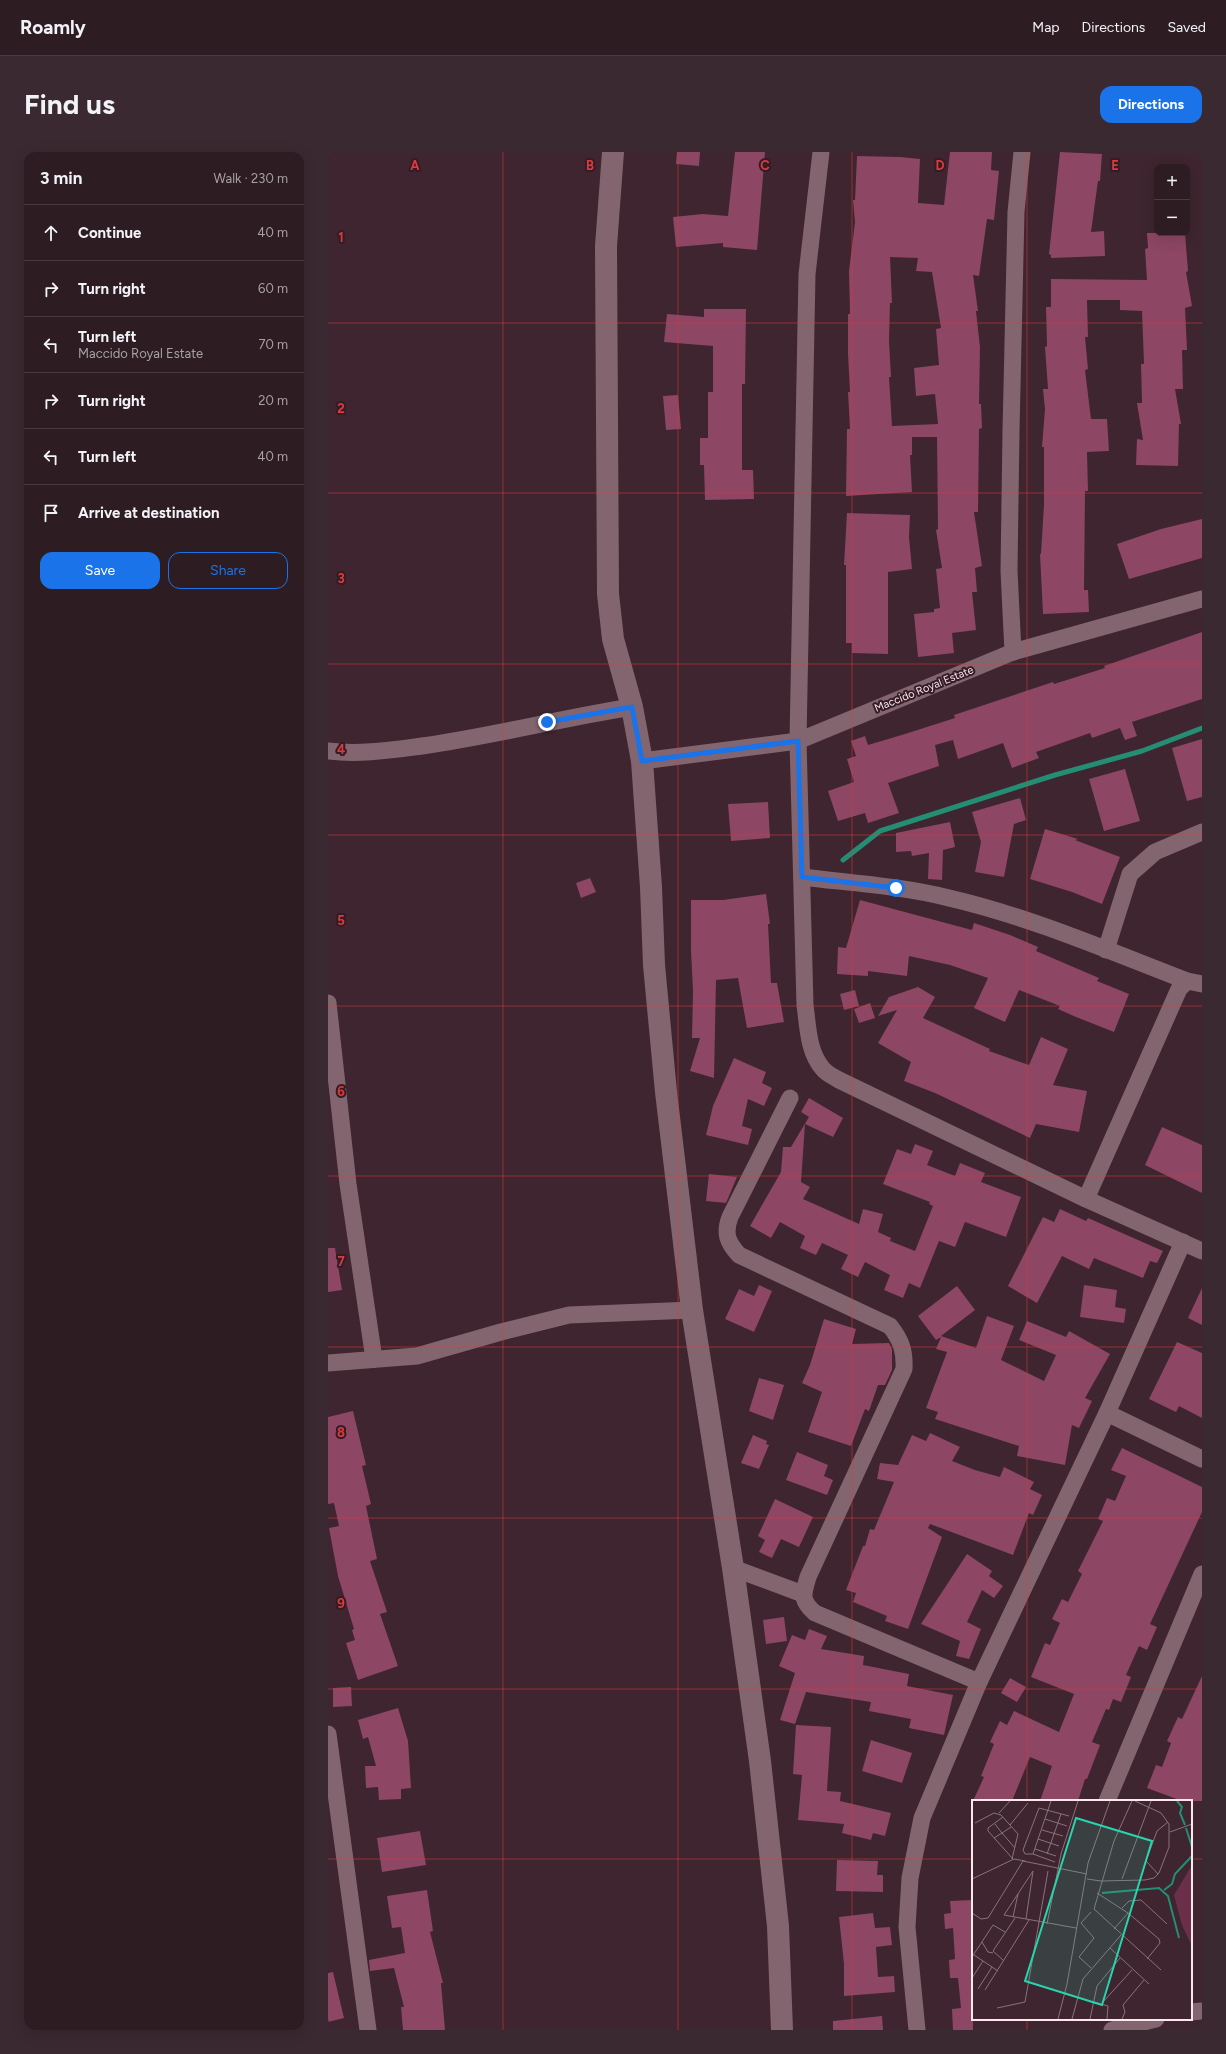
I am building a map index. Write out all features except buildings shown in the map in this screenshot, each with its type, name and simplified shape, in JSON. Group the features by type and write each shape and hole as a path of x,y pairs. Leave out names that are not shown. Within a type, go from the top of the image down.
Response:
{"street":[{"path":"613,152 606,246 608,594 613,639 632,707 642,761 655,972 666,1092 692,1310 733,1568 760,1761 778,1926 782,2030"},
{"path":"821,152 807,274 798,741 805,1005 809,1038 815,1056 824,1070 839,1080 1086,1199 1202,1251"},
{"path":"1013,652 1009,571 1011,446 1016,212 1022,152"},
{"name":"Maccido Royal Estate","path":"642,761 798,741 1013,652 1202,599"},
{"path":"328,752 346,754 454,741 583,715 632,707"},
{"path":"1106,950 1130,874 1154,852 1202,832"},
{"path":"802,877 896,888 949,897 1012,915 1195,982"},
{"path":"1086,1199 1178,989 1195,982"},
{"path":"328,1004 348,1184 374,1359"},
{"path":"790,1098 730,1217 726,1229 729,1240 739,1255 890,1326 900,1339 905,1354 904,1369 808,1577 803,1594 806,1605 815,1613 979,1682"},
{"path":"917,2030 907,1927 910,1878 922,1818 979,1682 1107,1413 1183,1242"},
{"path":"328,1363 417,1356 501,1332 569,1316 692,1310"},
{"path":"1107,1413 1202,1459"},
{"path":"733,1568 803,1594"},
{"path":"1107,1800 1202,1574"},
{"path":"328,1734 368,2030"},
{"path":"1110,2020 1112,2030 1152,2020"}],"waterway":[{"path":"843,860 880,831 1055,775 1142,751 1202,728"}],"route":[{"path":"547,722 632,707 639,738 642,761 798,741 802,877 896,888"}]}
